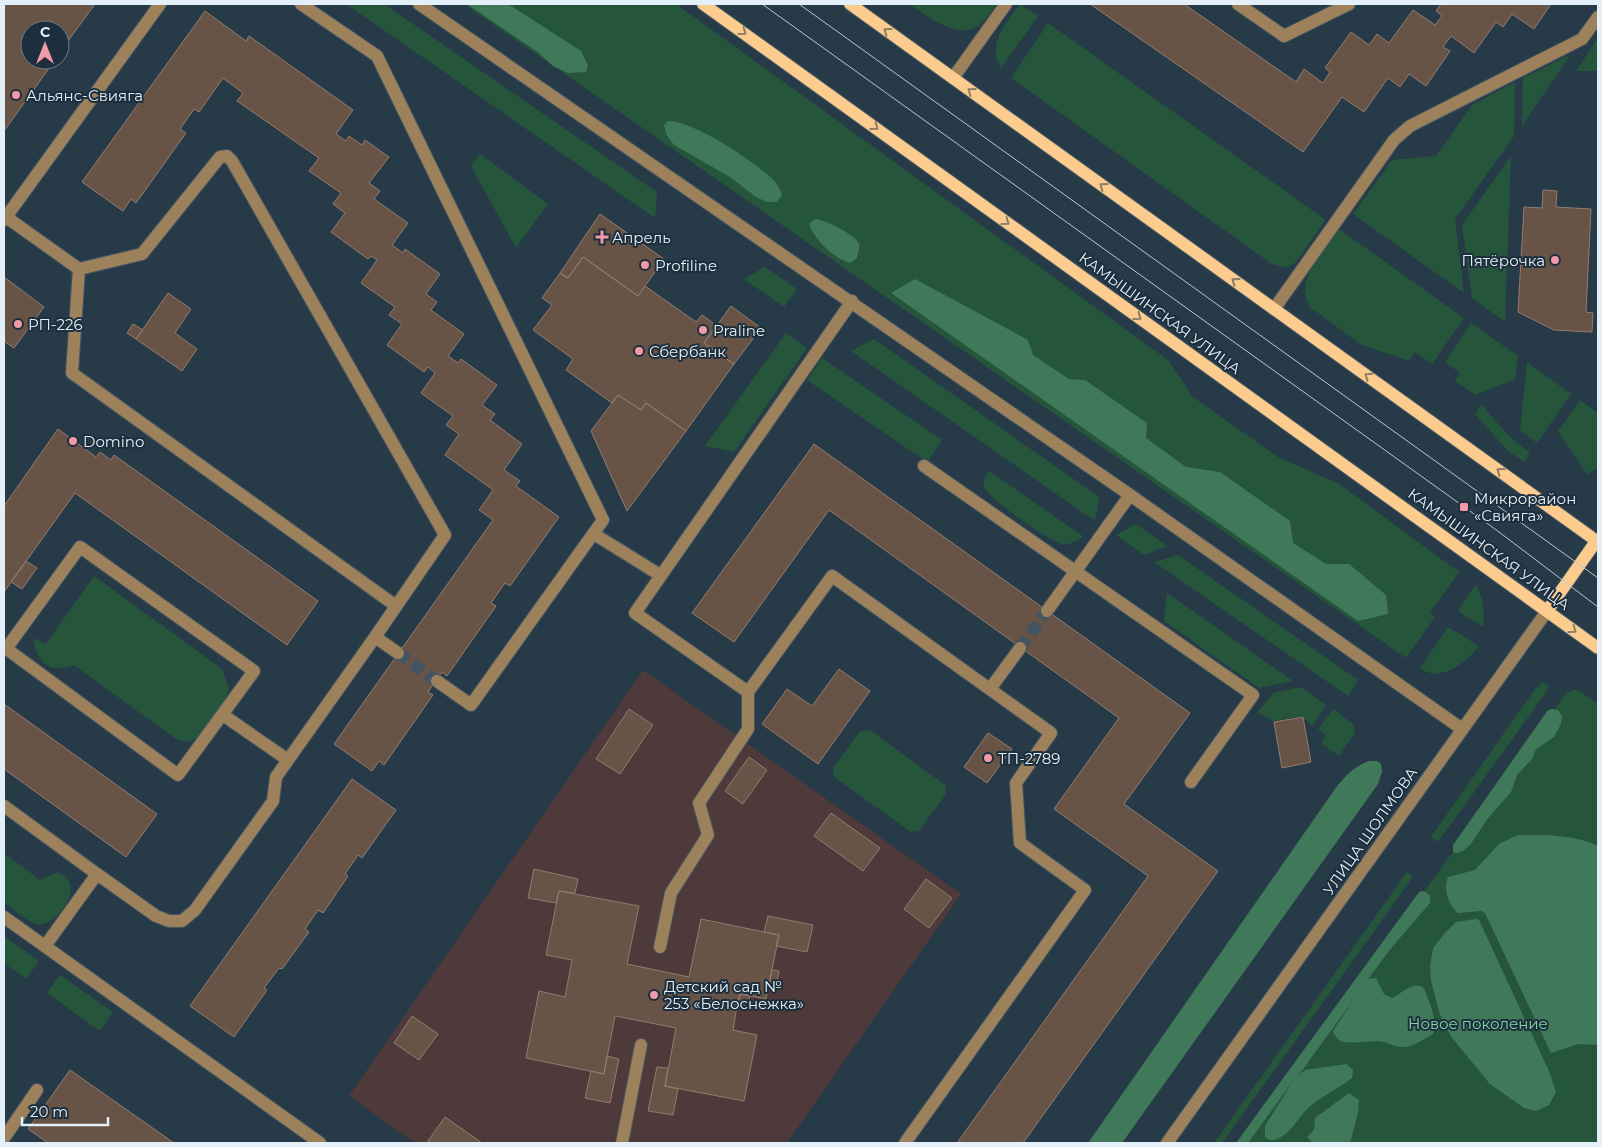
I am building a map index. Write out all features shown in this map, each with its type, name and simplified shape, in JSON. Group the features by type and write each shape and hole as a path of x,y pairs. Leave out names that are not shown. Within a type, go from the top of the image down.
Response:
{"main road":[{"name":"КАМЫШИНСКАЯ УЛИЦА","path":"703,4 1598,648"},
{"path":"850,4 1598,540"},
{"name":"УЛИЦА ШОЛМОВА","path":"1547,611 1598,540"}],"street":[{"path":"4,806 156,916 169,921 182,921 195,910 273,801 276,777 445,535 232,161 227,156 220,157 142,254 79,269 5,219 160,4"},
{"path":"301,4 377,56 603,520 471,706 436,681"},
{"path":"419,4 1130,494 1462,729"},
{"path":"953,78 1006,4"},
{"path":"1238,4 1284,36 1350,4"},
{"path":"1274,309 1394,140 1402,132 1410,126 1582,39 1598,16"},
{"path":"79,269 72,373 396,606"},
{"path":"748,692 635,613 852,301"},
{"path":"924,466 1253,695 1191,782"},
{"path":"1047,611 1130,494"},
{"path":"594,534 660,575"},
{"path":"80,547 254,672 178,775 5,648 80,547"},
{"path":"660,947 671,893 708,835 698,804 748,729 748,692 832,576 1051,733 1016,783 1020,843 1085,890 905,1143"},
{"name":"УЛИЦА ШОЛМОВА","path":"1171,1142 1547,611"},
{"path":"375,637 398,653"},
{"path":"990,689 1020,648"},
{"path":"223,715 288,760"},
{"path":"45,946 97,874"},
{"path":"4,917 320,1143"},
{"path":"622,1143 642,1044"},
{"path":"4,1138 37,1090"}],"shaded area":[{"name":"Детский сад № 253 «Белоснежка»","path":"643,670 961,894 787,1143 415,1143 349,1096"}],"green space":[{"path":"346,4 384,4 657,192 655,218"},
{"path":"464,4 676,4 1168,360 1193,397 1278,457 1339,484 1459,572 1430,613 1435,617 1406,658"},
{"path":"467,4 508,4 581,51 588,65 586,72 568,73 553,66 539,53"},
{"path":"910,4 996,4 982,23 964,30 944,26"},
{"path":"1020,4 1038,16 1001,68 997,59 997,42 1004,26"},
{"path":"1048,23 1326,220 1295,263 1286,268 1272,264 1011,78"},
{"path":"1598,38 1598,71 1576,71"},
{"path":"1570,55 1522,126 1523,78"},
{"path":"1515,82 1514,136 1455,219 1464,293 1353,214 1392,160 1436,156 1472,105"},
{"path":"668,121 692,127 735,151 771,178 777,184 782,195 777,202 767,202 756,197 730,177 674,145 666,134 664,125"},
{"path":"480,154 548,204 516,248 471,166"},
{"path":"1511,156 1505,322 1472,298 1462,225"},
{"path":"815,219 838,228 855,238 859,246 857,258 850,263 825,248 815,236 809,224"},
{"path":"1339,229 1464,318 1432,364 1415,352 1409,361 1360,344 1310,307 1306,297 1305,286 1308,276 1319,256"},
{"path":"765,267 797,289 784,307 744,279"},
{"path":"915,279 1028,340 1033,355 1069,379 1085,380 1147,423 1146,438 1186,467 1220,472 1290,521 1293,543 1326,564 1349,564 1386,595 1388,614 1358,621 891,293"},
{"path":"1471,323 1518,356 1515,379 1476,395 1455,381 1460,373 1445,362"},
{"path":"786,333 807,348 734,452 705,446"},
{"path":"874,339 1099,497 1095,521 851,351"},
{"path":"822,358 942,440 927,462 807,380"},
{"path":"1527,362 1571,394 1537,443 1520,430"},
{"path":"1580,400 1598,413 1598,468 1587,474 1558,431"},
{"path":"1481,404 1506,433 1530,453 1524,462 1508,451 1475,414"},
{"path":"989,471 1083,536 1069,544 1063,544 1056,542 1021,520 989,494 985,488 984,479"},
{"path":"1136,524 1167,546 1144,555 1116,535"},
{"path":"1178,555 1358,680 1348,696 1154,562"},
{"path":"94,576 222,669 229,688 227,698 197,738 187,742 176,739 74,665 58,668 51,667 41,660 33,638 46,644"},
{"path":"1476,584 1483,605 1483,627 1458,611"},
{"path":"1167,593 1293,681 1259,688 1164,621"},
{"path":"1448,627 1479,646 1460,664 1444,672 1436,674 1420,668"},
{"path":"1542,682 1548,685 1547,691 1438,842 1431,837 1535,689"},
{"path":"1301,687 1326,705 1312,726 1302,716 1272,721 1258,712 1273,693"},
{"name":"Новое поколение","path":"1578,690 1598,704 1598,1143 1241,1143 1566,693"},
{"path":"1333,709 1353,724 1355,733 1339,756 1321,743 1326,735 1318,729"},
{"path":"1548,710 1558,710 1562,716 1561,724 1554,737 1536,749 1532,759 1517,775 1511,792 1489,817 1470,845 1463,851 1453,852 1453,845"},
{"path":"870,730 945,785 946,794 919,831 911,832 834,777 833,768 860,731"},
{"path":"1369,761 1377,761 1381,764 1382,772 1378,784 1122,1143 1088,1143 1335,789 1350,772"},
{"path":"1518,835 1569,837 1598,846 1598,1045 1579,1044 1551,1053 1485,913 1481,911 1458,913 1449,901 1446,891 1448,877 1475,870 1499,844"},
{"path":"4,853 40,880 58,872 69,881 71,889 69,896 56,916 43,924 37,924 19,914 4,902"},
{"path":"1407,872 1413,877 1222,1143 1214,1143"},
{"path":"1422,891 1430,896 1430,903 1392,947 1368,979 1376,978 1384,994 1392,998 1412,986 1416,985 1424,988 1434,1018 1433,1034 1416,1044 1405,1047 1398,1047 1378,1041 1352,1043 1339,1040 1333,1031 1354,999 1298,1076 1305,1070 1347,1064 1353,1070 1352,1078 1309,1107 1284,1135 1275,1140 1268,1139 1265,1137 1265,1126 1293,1081 1248,1143 1236,1143 1419,892"},
{"path":"1479,920 1549,1071 1556,1092 1549,1105 1536,1111 1524,1108 1490,1084 1452,1038 1440,1015 1431,981 1430,966 1433,948 1456,922"},
{"path":"4,936 39,961 26,979 4,963"},
{"path":"60,975 113,1012 100,1031 47,993"},
{"path":"1349,1093 1359,1100 1358,1113 1350,1143 1313,1143 1307,1137 1314,1130 1315,1118"}],"building":[{"name":"Альянс-Свияга","path":"4,4 95,4 70,38 70,20 20,20 20,70 48,70 4,131"},
{"path":"1090,4 1184,4 1296,82 1304,69 1323,83 1330,72 1325,68 1351,32 1369,45 1377,34 1389,43 1413,10 1435,25 1442,16 1436,11 1441,4 1551,4 1534,29 1512,14 1503,27 1496,22 1474,53 1451,36 1443,47 1450,51 1426,86 1409,74 1400,87 1388,78 1364,112 1342,97 1303,152"},
{"path":"205,11 246,41 249,36 353,110 336,134 346,141 349,136 362,145 365,140 389,157 369,183 380,191 374,199 408,223 392,245 403,253 405,249 440,274 426,294 437,302 431,310 464,334 448,356 458,363 461,359 497,385 482,405 495,414 490,420 522,444 504,470 520,481 516,486 559,517 510,586 505,583 491,603 496,606 447,676 442,672 428,692 433,695 384,765 379,761 372,771 334,744 493,520 479,510 493,490 445,455 459,434 446,425 453,416 421,393 435,373 428,367 424,372 387,345 402,324 389,315 395,307 361,283 377,260 371,256 368,259 331,232 345,213 333,204 341,193 309,171 319,158 237,101 243,93 223,78 199,112 194,109 180,129 186,133 136,203 131,199 123,211 82,182"},
{"name":"Пятёрочка","path":"1543,190 1557,191 1556,207 1591,209 1586,312 1593,313 1592,332 1554,330 1518,312 1524,207 1542,208"},
{"path":"600,214 664,259 638,296 583,257 568,278 560,273"},
{"name":"Сбербанк","path":"583,257 638,296 645,286 696,322 702,315 717,326 704,343 734,364 686,431 646,403 641,410 618,395 612,403 566,370 573,359 533,330 552,305 542,298 560,273 568,278"},
{"name":"РП-226","path":"4,277 44,307 14,348 4,341"},
{"path":"168,293 191,309 175,333 197,349 182,371 136,339"},
{"path":"731,306 761,328 734,364 704,343"},
{"path":"133,324 143,330 136,339 127,333"},
{"path":"618,395 641,410 646,403 686,431 627,511 591,431"},
{"path":"58,429 96,457 100,452 111,460 114,455 318,601 287,645 75,493 4,592 4,506"},
{"path":"814,444 1190,713 1124,804 1218,871 1023,1143 957,1143 1148,876 1054,809 1119,718 829,510 734,642 692,613"},
{"path":"26,561 37,568 22,589 11,582"},
{"path":"839,669 870,691 818,764 762,724 787,689 812,706"},
{"path":"4,704 157,814 126,857 4,769"},
{"path":"629,709 653,725 620,774 596,759"},
{"path":"1303,717 1311,762 1282,768 1274,722"},
{"name":"ТП-2789","path":"988,733 1012,749 987,783 964,767"},
{"path":"749,757 767,770 743,804 725,791"},
{"path":"352,779 396,810 362,858 358,855 345,874 348,876 323,913 318,910 305,929 309,932 282,969 279,968 264,988 267,990 234,1037 190,1006"},
{"path":"831,813 880,848 863,871 814,836"},
{"path":"534,869 578,879 575,893 559,891 556,903 528,898"},
{"path":"926,879 952,898 929,928 904,909"},
{"path":"559,891 639,906 627,964 689,977 701,919 779,935 766,999 740,994 737,1006 733,1030 757,1035 744,1101 665,1086 676,1028 646,1022 615,1016 604,1074 526,1058 539,991 565,997 572,960 546,955"},
{"path":"768,916 813,925 807,952 776,946 779,935 764,932"},
{"path":"772,970 779,971 776,987 769,985"},
{"path":"740,994 750,996 747,1008 737,1006"},
{"path":"412,1016 438,1034 419,1060 394,1043"},
{"path":"607,1056 619,1059 610,1103 585,1098 591,1071 604,1074"},
{"path":"657,1067 668,1068 665,1086 678,1089 673,1115 648,1111"},
{"path":"70,1070 174,1143 48,1143 28,1129"},
{"path":"445,1117 482,1143 431,1143 428,1141"}],"tunnel":[{"path":"1020,648 1047,611"},
{"path":"398,653 437,681"}],"tram line":[{"path":"762,4 1495,529 1598,607"},
{"path":"799,4 1598,578"}],"place":[{"name":"Альянс-Свияга","path":"16,95"},
{"name":"Апрель","path":"602,237"},
{"name":"Пятёрочка","path":"1555,260"},
{"name":"Profiline","path":"645,265"},
{"name":"РП-226","path":"18,324"},
{"name":"Praline","path":"703,330"},
{"name":"Сбербанк","path":"639,351"},
{"name":"Domino","path":"73,441"},
{"name":"Микрорайон «Свияга»","path":"1464,507"},
{"name":"ТП-2789","path":"988,758"},
{"name":"Детский сад № 253 «Белоснежка»","path":"654,995"}]}
